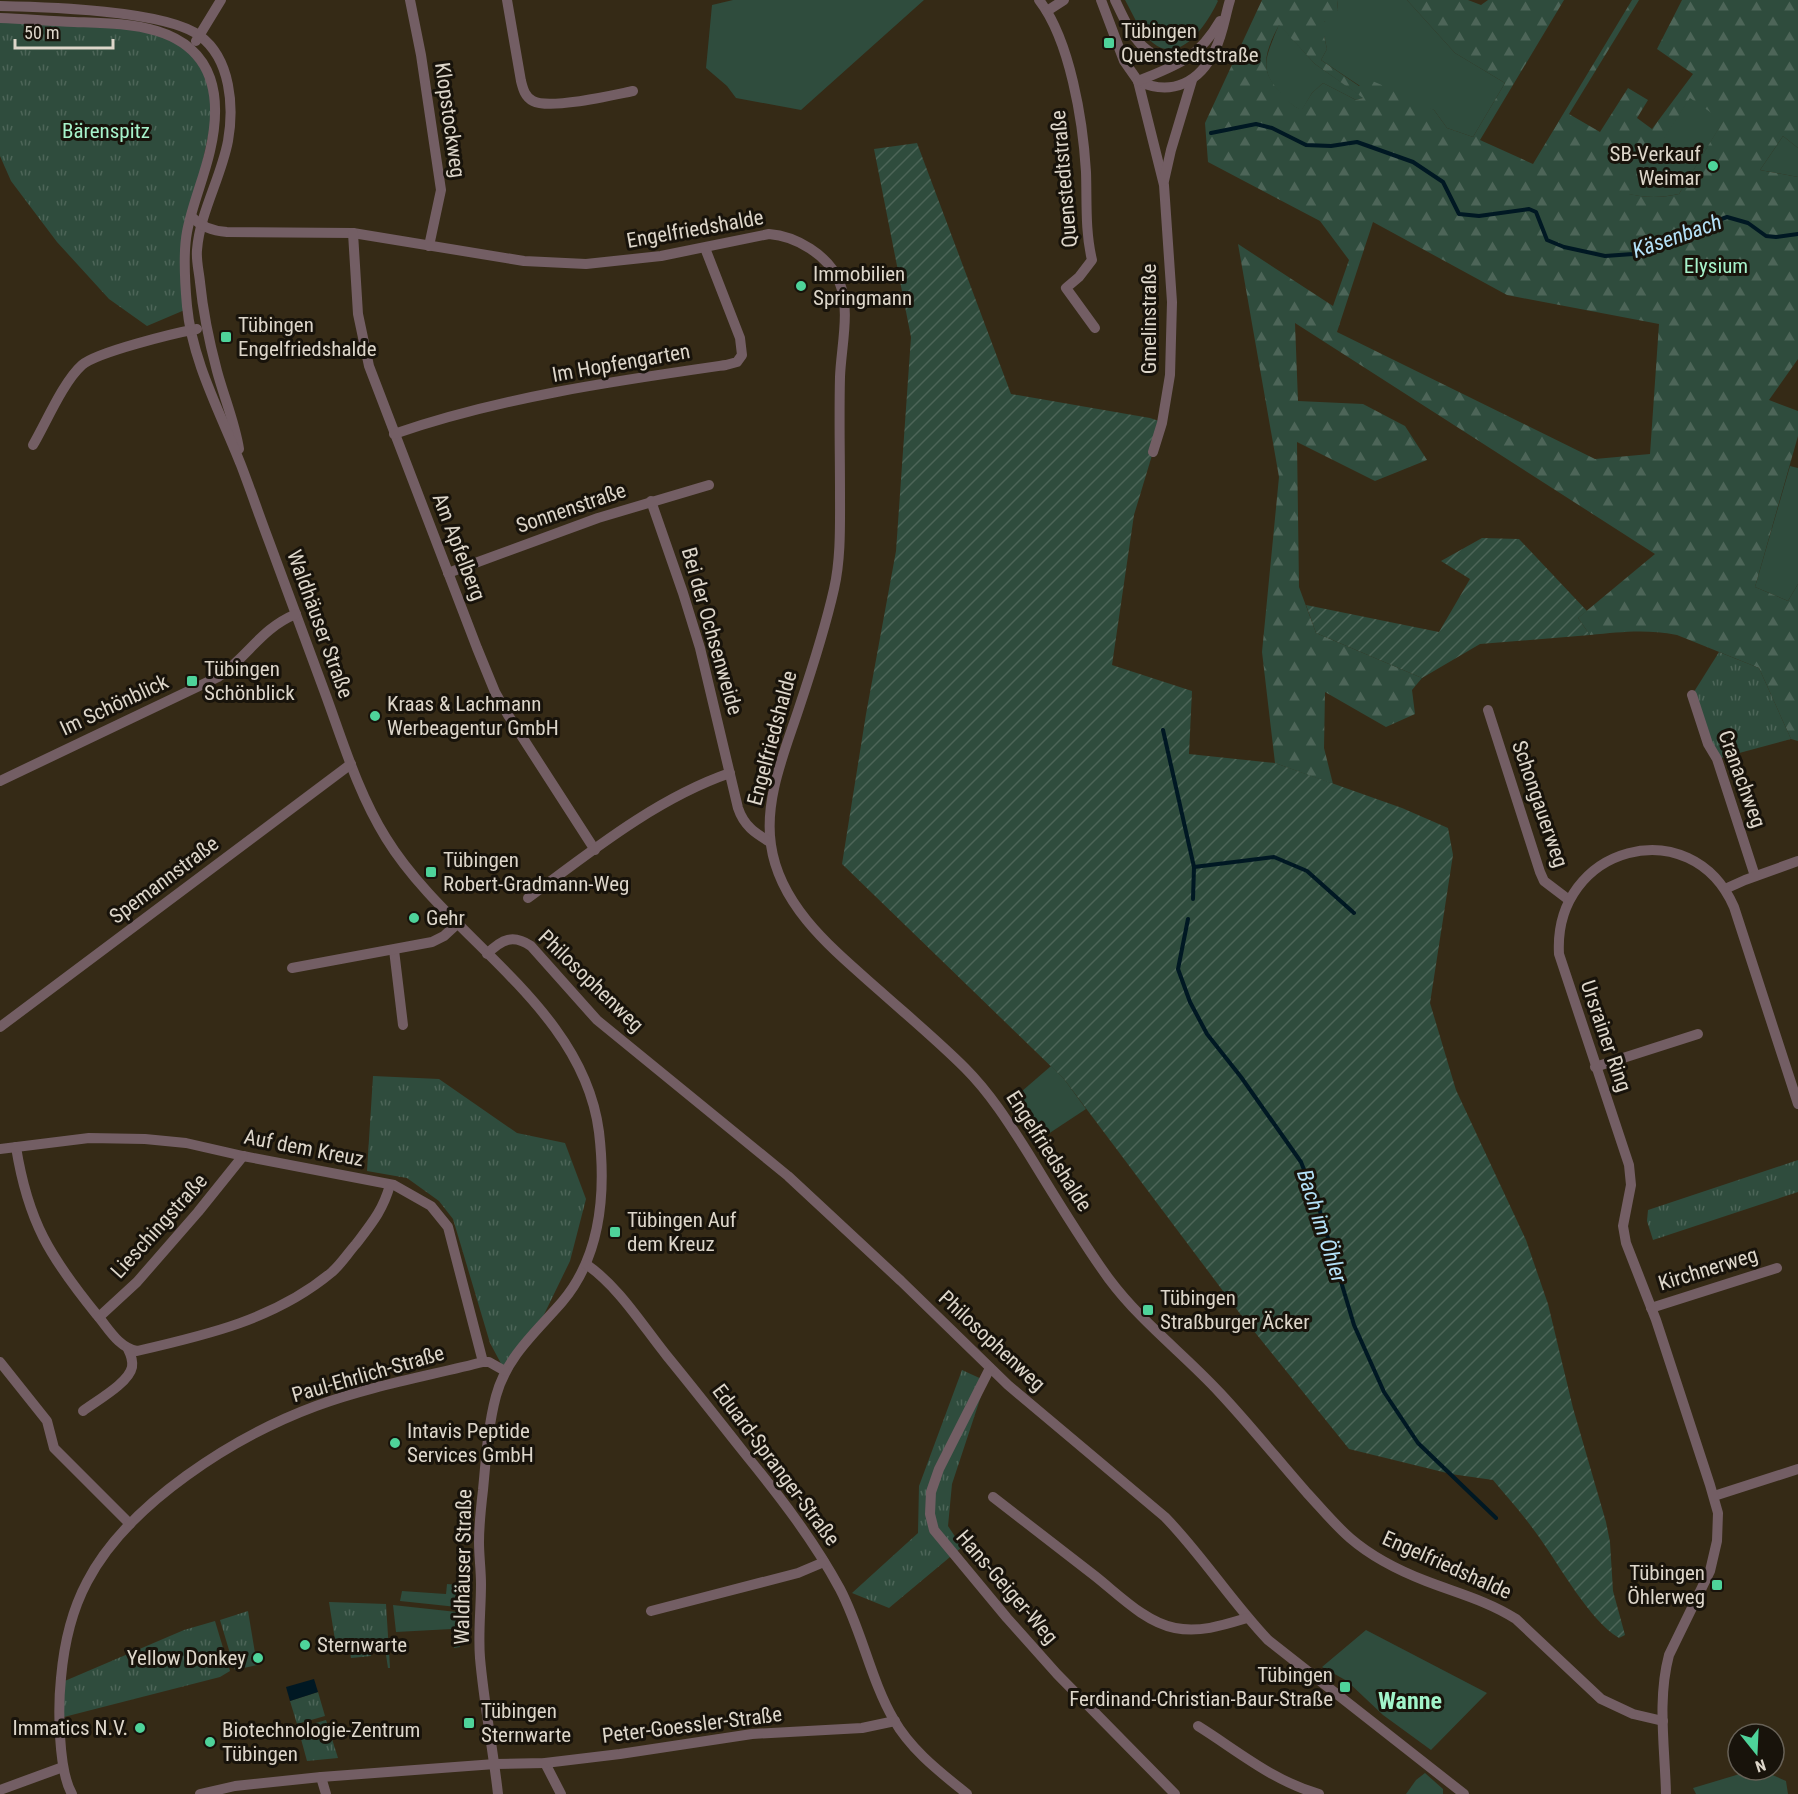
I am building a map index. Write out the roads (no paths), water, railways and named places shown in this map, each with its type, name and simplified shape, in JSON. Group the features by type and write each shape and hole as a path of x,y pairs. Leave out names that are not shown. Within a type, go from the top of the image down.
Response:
{"street":[{"path":"0,18 105,23 149,29 161,32 191,49 221,0"},
{"name":"Klopstockweg","path":"410,0 421,55 441,190 429,246"},
{"path":"507,0 521,81 525,94 532,101 541,104 565,102 633,91"},
{"name":"Quenstedtstraße","path":"1039,0 1047,11 1060,39 1076,97 1086,171 1088,234 1092,260 1079,278 1066,288 1095,328"},
{"path":"1047,11 1064,0"},
{"name":"Gmelinstraße","path":"1101,0 1124,61 1138,81 1164,184 1172,302 1170,375 1162,423 1153,452"},
{"path":"1115,0 1135,38 1150,53 1165,60 1190,57"},
{"path":"1138,81 1161,88 1179,86 1192,80 1203,69 1216,49 1230,0"},
{"path":"0,6 144,18 179,26 200,36"},
{"path":"1138,81 1174,67 1190,57 1206,42 1227,11"},
{"name":"Waldhäuser Straße","path":"200,36 219,59 229,88 231,108 228,142 201,224 197,252 206,327 237,436 242,467"},
{"name":"Waldhäuser Straße","path":"191,49 211,80 216,99 216,117 210,153 188,230 185,252 187,309 208,386 242,467 351,764 372,815 393,850 416,880 525,993 558,1035 580,1070 591,1097 599,1133 601,1190 596,1237 586,1264 572,1290 526,1340 505,1371 497,1392 489,1429 478,1539 481,1582 480,1658 498,1794"},
{"name":"Gmelinstraße","path":"1164,184 1171,150 1192,80"},
{"name":"Engelfriedshalde","path":"192,217 212,230 227,232 353,233 524,261 586,264 662,256 754,236 782,235 798,241 820,256 837,276 843,297 839,558 828,612 775,786 769,823 770,842 780,879 805,918 835,950 945,1049 978,1082 1006,1118 1120,1293 1219,1392 1342,1530 1370,1553 1394,1566 1422,1580 1488,1604 1516,1619 1601,1699 1633,1714 1663,1721"},
{"path":"188,230 201,224"},
{"name":"Am Apfelberg","path":"353,233 358,314 363,341 394,434 481,658 502,704 595,850"},
{"name":"Im Hopfengarten","path":"394,434 438,419 507,403 645,376 737,362 742,355 740,338 705,248"},
{"path":"33,445 73,375 83,364 102,355 206,327"},
{"name":"Sonnenstraße","path":"448,573 556,533 651,501 709,485"},
{"name":"Bei der Ochsenweide","path":"651,501 700,648 742,820 749,829 770,842"},
{"name":"Im Schönblick","path":"0,781 218,677 234,666 272,626 296,614"},
{"name":"Cranachweg","path":"1692,695 1708,744 1717,759 1755,876"},
{"name":"Schongauerweg","path":"1488,710 1540,872 1544,881 1569,900"},
{"name":"Spemannstraße","path":"0,1027 351,764"},
{"path":"528,898 666,803 692,788 730,773"},
{"name":"Ursrainer Ring","path":"1666,1794 1663,1683 1669,1655 1710,1571 1715,1554 1718,1513 1651,1308 1626,1244 1624,1230 1631,1185 1629,1165 1559,954 1561,923 1569,900 1584,879 1595,869 1617,856 1640,849 1665,852 1693,861 1711,873 1725,889 1734,907 1798,1104"},
{"path":"1725,889 1798,861"},
{"path":"292,968 432,942 444,936 457,924"},
{"name":"Philosophenweg","path":"487,954 503,940 523,941 531,946 597,1020 788,1176 990,1368 1164,1517 1182,1535 1247,1618 1268,1640 1295,1664 1462,1794"},
{"path":"394,950 403,1025"},
{"path":"1595,1067 1698,1034"},
{"name":"Auf dem Kreuz","path":"0,1149 89,1138 145,1139 186,1143 390,1185 412,1194 431,1206 447,1227 483,1362"},
{"path":"16,1147 26,1195 43,1238 62,1270 116,1339 128,1349 137,1351 222,1330 260,1316 293,1300 334,1271 376,1218 385,1203 390,1185"},
{"name":"Lieschingstraße","path":"99,1317 137,1282 205,1205 243,1156"},
{"name":"Eduard-Spranger-Straße","path":"586,1264 614,1290 790,1511 824,1562 852,1614 882,1695 895,1721 930,1763 967,1794"},
{"name":"Kirchnerweg","path":"1651,1308 1777,1268"},
{"path":"83,1411 126,1379 132,1367 128,1349"},
{"path":"0,1362 47,1421 54,1448 130,1524"},
{"path":"483,1362 489,1362 505,1371"},
{"name":"Paul-Ehrlich-Straße","path":"72,1794 63,1767 60,1683 63,1654 71,1618 87,1582 130,1524 170,1489 208,1461 272,1425 336,1400 483,1362"},
{"name":"Hans-Geiger-Weg","path":"990,1368 939,1469 931,1492 930,1514 933,1530 1045,1661 1175,1794"},
{"path":"1714,1496 1798,1469"},
{"path":"993,1497 1123,1599 1158,1623 1192,1630 1212,1628 1247,1618"},
{"path":"651,1611 798,1573 824,1562"},
{"name":"Peter-Goessler-Straße","path":"495,1764 545,1762 620,1754 752,1734 862,1728 895,1721"},
{"path":"1198,1726 1259,1767 1303,1789 1319,1794"},
{"path":"545,1762 561,1794"},
{"path":"200,1794 235,1786 321,1777 495,1764"},
{"path":"0,1790 63,1767"},
{"path":"321,1777 326,1794"}],"water":[{"path":"314,1679 318,1692 290,1701 286,1687"}],"waterway":[{"name":"Käsenbach","path":"1211,133 1256,124 1272,128 1306,145 1331,146 1357,142 1413,162 1443,182 1459,214 1479,216 1529,209 1536,212 1547,240 1564,247 1605,256 1633,254 1727,217 1748,223 1766,236 1798,234"},
{"name":"Bach im Öhler","path":"1163,730 1194,867 1193,899"},
{"path":"1194,867 1274,857 1307,871 1354,913"},
{"name":"Bach im Öhler","path":"1188,919 1178,969 1190,1002 1207,1034 1241,1077 1301,1162 1319,1208 1354,1325 1384,1392 1418,1443 1496,1518"}],"place":[{"name":"Tübingen Quenstedtstraße","path":"1109,43"},
{"name":"SB-Verkauf Weimar","path":"1713,166"},
{"name":"Immobilien Springmann","path":"801,286"},
{"name":"Tübingen Engelfriedshalde","path":"226,337"},
{"name":"Tübingen Schönblick","path":"192,681"},
{"name":"Kraas & Lachmann Werbeagentur GmbH","path":"375,716"},
{"name":"Tübingen Robert-Gradmann-Weg","path":"431,872"},
{"name":"Gehr","path":"414,918"},
{"name":"Tübingen Auf dem Kreuz","path":"615,1232"},
{"name":"Tübingen Straßburger Äcker","path":"1148,1310"},
{"name":"Intavis Peptide Services GmbH","path":"395,1443"},
{"name":"Tübingen Öhlerweg","path":"1717,1585"},
{"name":"Sternwarte","path":"305,1645"},
{"name":"Yellow Donkey","path":"258,1658"},
{"name":"Tübingen Ferdinand-Christian-Baur-Straße","path":"1345,1687"},
{"name":"Tübingen Sternwarte","path":"469,1723"},
{"name":"Immatics N.V.","path":"140,1728"},
{"name":"Biotechnologie-Zentrum Tübingen","path":"210,1742"}],"district":[{"name":"Wanne","path":"1410,1701"}],"park label":[{"name":"Bärenspitz","path":"106,131"},
{"name":"Elysium","path":"1716,266"}]}
